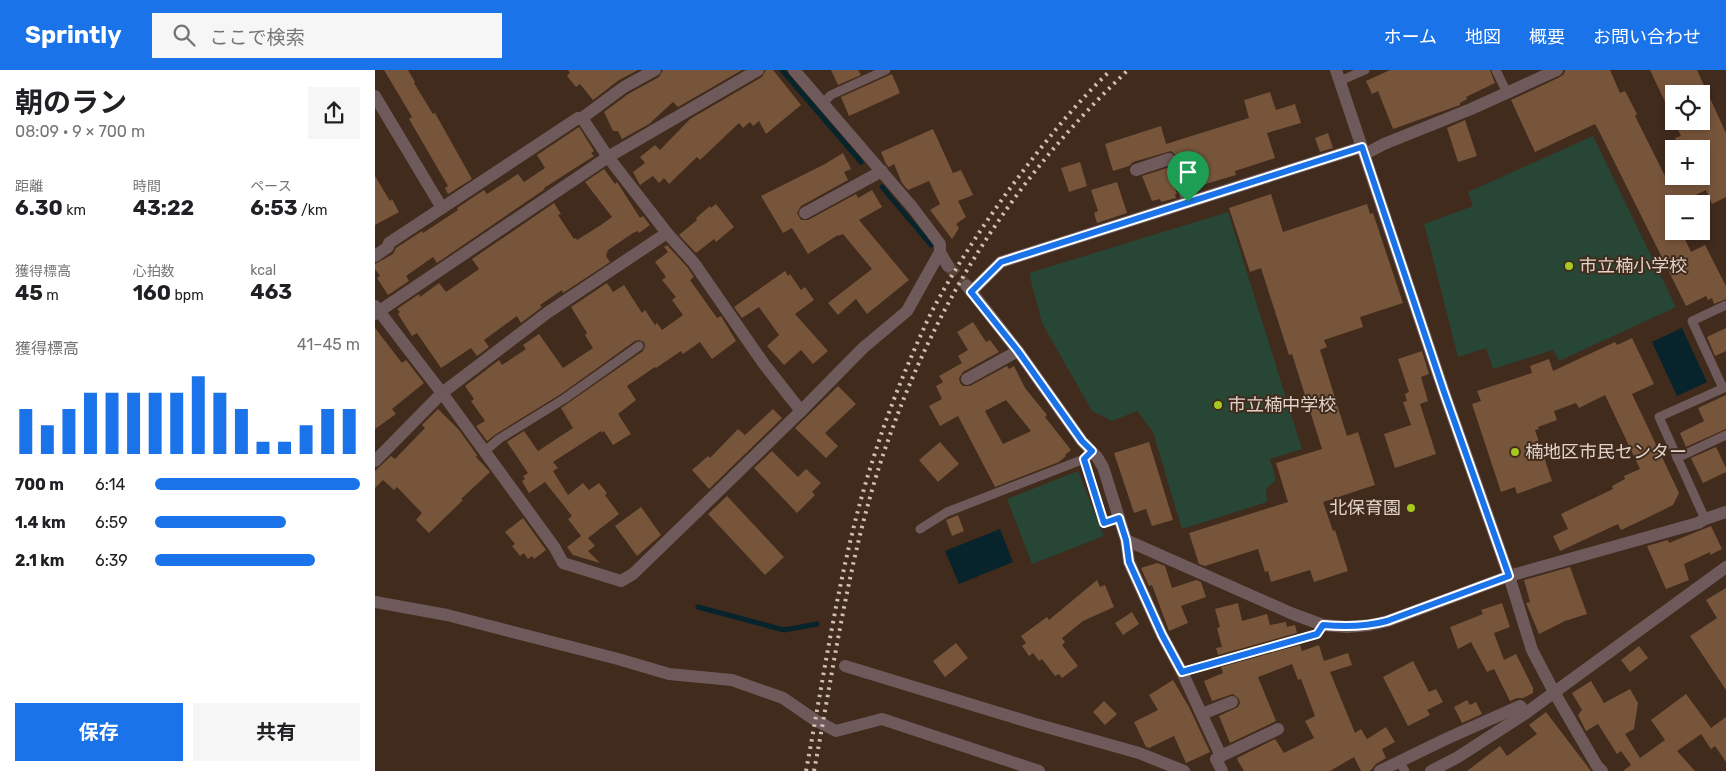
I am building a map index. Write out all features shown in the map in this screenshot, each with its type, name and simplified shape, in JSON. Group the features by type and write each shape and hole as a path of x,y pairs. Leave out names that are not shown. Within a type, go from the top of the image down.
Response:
{"street":[{"path":"375,256 388,247 389,243 578,118 582,118 625,87 655,70"},
{"path":"758,70 609,157 376,310 485,451 555,548 563,563 621,581 633,574 863,348 907,311 939,252 940,244 913,208 794,70"},
{"path":"1221,756 1129,562 1126,540 1103,467 1088,455 1082,441 1018,351 969,289 1001,262 1188,202 1384,144 1557,70"},
{"path":"1338,76 1441,382 1509,576 1532,650 1597,769"},
{"path":"375,96 442,208"},
{"path":"582,118 667,233 694,263 763,364 801,411"},
{"path":"1136,170 1169,159 1176,165 1188,202"},
{"path":"805,213 882,171"},
{"path":"376,457 442,393 547,313 667,233"},
{"path":"939,252 948,266"},
{"path":"967,379 1018,351"},
{"path":"1126,540 1293,614 1323,625 1347,627 1387,621 1509,576 1698,523 1726,512"},
{"path":"1431,771 1458,757 1526,712 1726,567"},
{"path":"375,602 447,614 669,674 732,680 783,698 815,720 836,731 882,719 1039,771"},
{"path":"845,666 1031,723 1139,753 1184,771"},
{"path":"1202,714 1232,702"},
{"path":"1380,771 1402,766 1520,706 1526,712"},
{"path":"1222,771 1216,759 1278,729"}],"lane":[{"path":"823,103 831,95 886,70"},
{"path":"1338,76 1365,70"},
{"path":"1496,70 1507,93"},
{"path":"1705,519 1659,417 1724,388 1692,321 1726,305"},
{"path":"485,451 499,439 564,399 639,346"},
{"path":"1677,458 1726,435"},
{"path":"920,529 947,512 1088,455"},
{"path":"1182,672 1317,634 1323,625"}],"green space":[{"path":"1593,136 1676,307 1559,361 1553,350 1493,369 1486,348 1458,357 1424,224 1473,206 1468,192"},
{"path":"1228,212 1302,449 1270,459 1276,480 1266,489 1267,502 1182,529 1153,432 1137,411 1112,421 1092,411 1042,323 1029,273"},
{"path":"1078,471 1104,536 1032,564 1007,499"}],"water":[{"path":"1682,328 1707,382 1677,396 1652,342"},
{"path":"1000,529 1013,562 959,584 945,551"}],"building":[{"path":"384,70 408,70 433,114 435,113 472,179 448,194 445,188 448,186 409,119 412,117"},
{"path":"568,70 638,70 619,80 593,100 580,84 576,87 567,76 570,73"},
{"path":"663,70 742,70 678,107 673,102 649,124 622,139 618,131 613,131 604,112 628,94 659,77"},
{"path":"766,70 773,70 801,105 766,134 759,121 753,126 750,122 743,128 739,123 700,160 697,157 669,184 664,178 659,183 653,176 640,185 633,172 645,163 640,157 655,145 660,150 690,119 762,77"},
{"path":"831,70 858,70 861,75 838,85"},
{"path":"1390,70 1490,70 1495,83 1466,97 1467,99 1460,103 1460,105 1393,129 1378,91 1372,94 1366,81"},
{"path":"1565,70 1610,70 1620,93 1625,91 1637,114 1635,116 1665,176 1665,185 1710,185 1710,140 1676,140 1675,138 1681,136 1678,130 1710,130 1710,98 1726,133 1726,197 1712,204 1710,195 1706,190 1696,195 1665,195 1665,240 1685,240 1691,252 1705,245 1726,286 1726,299 1714,304 1712,298 1708,300 1706,296 1686,306 1595,124 1535,152 1511,100 1564,74"},
{"path":"1650,70 1697,70 1704,85 1665,85 1665,102"},
{"path":"892,74 900,93 849,116 841,97"},
{"path":"1270,92 1276,110 1295,104 1301,123 1267,133 1275,158 1235,171 1236,175 1192,188 1183,162 1171,151 1133,162 1129,166 1113,171 1105,144 1161,126 1166,144 1249,118 1244,100"},
{"path":"1465,120 1477,156 1458,162 1447,128"},
{"path":"579,127 594,151 591,153 594,156 544,188 437,263 433,257 406,276 409,281 388,295 377,278 380,276 375,269 375,264 393,254 396,248 422,231 423,233 458,210 457,208 484,190 487,194 518,174 524,182 545,168 537,155"},
{"path":"933,129 953,173 961,170 973,195 958,201 966,217 956,224 959,228 952,239 930,210 940,204 929,181 908,190 902,183 894,164 889,167 881,152"},
{"path":"1328,133 1333,148 1320,152 1315,138"},
{"path":"843,153 851,169 844,172 848,180 801,206 797,213 801,220 808,220 856,194 858,198 872,190 882,207 859,220 909,280 867,314 856,299 838,315 828,303 872,269 843,234 838,235 808,254 792,228 783,233 761,196"},
{"path":"1080,162 1087,186 1069,192 1061,168"},
{"path":"1167,168 1177,194 1175,194 1176,198 1161,202 1160,199 1152,201 1142,176"},
{"path":"604,169 615,184 617,182 640,218 643,216 650,225 639,233 638,231 633,233 608,250 606,256 610,262 563,293 562,290 540,305 542,307 521,323 517,316 484,340 489,347 477,356 471,348 441,368 417,333 412,336 398,314 400,312 397,309 419,294 420,297 439,283 446,292 449,290 479,269 472,259 554,203 561,214 558,215 574,239 576,238 577,240 601,225 612,217 585,182"},
{"path":"375,176 399,212 375,225"},
{"path":"1117,182 1127,213 1097,223 1094,213 1098,211 1091,190"},
{"path":"1271,194 1283,232 1367,204 1370,214 1373,213 1403,303 1360,317 1363,327 1324,340 1327,347 1320,350 1347,436 1358,432 1375,485 1323,502 1333,531 1335,530 1348,571 1314,582 1310,570 1271,582 1268,571 1265,572 1258,549 1205,566 1199,564 1189,533 1288,502 1276,463 1322,449 1292,354 1289,355 1261,268 1250,272 1229,208"},
{"path":"716,204 734,227 716,242 714,239 696,253 679,235 710,206 711,208"},
{"path":"667,245 688,268 694,277 690,280 717,318 721,316 736,341 712,359 700,342 683,354 681,351 655,367 627,386 636,400 618,414 631,434 613,445 604,431 602,433 601,431 553,462 558,468 553,471 568,495 583,483 589,490 599,483 619,514 588,538 595,546 588,551 600,563 573,555 567,547 581,536 568,519 572,516 545,482 529,493 522,481 525,479 523,476 528,473 507,442 524,431 538,451 573,428 561,408 643,351 644,342 635,341 561,394 487,441 476,426 485,421 471,401 474,399 465,386 499,360 502,365 526,349 523,345 539,334 563,368 593,348 585,335 587,333 571,307 607,283 613,292 624,285 642,313 645,310 655,325 657,323 662,330 683,315 672,300 676,297 662,280 666,277 655,262 668,252 664,247"},
{"path":"785,271 788,276 790,274 801,290 805,287 814,300 795,314 828,351 813,364 801,350 784,365 767,346 779,335 759,307 742,318 734,307"},
{"path":"973,322 986,342 990,340 999,352 963,372 959,378 960,383 963,386 970,386 1007,366 1009,369 1014,366 1025,388 1047,415 1045,417 1071,450 1059,462 995,487 958,416 940,426 929,406 942,399 936,386 943,382 939,376 962,363 958,356 968,350 957,332","holes":["1006,400 1031,431 1003,444 985,411"]},
{"path":"375,328 402,363 406,360 424,383 392,409 396,414 375,429"},
{"path":"1726,328 1726,351 1715,356 1707,337"},
{"path":"1632,338 1654,384 1632,394 1679,493 1673,505 1651,516 1621,530 1618,524 1560,551 1553,536 1568,529 1561,514 1613,489 1612,486 1625,479 1624,476 1640,469 1605,395 1579,408 1576,403 1554,411 1557,420 1535,430 1552,481 1517,494 1515,487 1501,492 1472,404 1481,401 1477,391 1532,373 1530,366 1549,359 1553,371 1615,342 1617,345"},
{"path":"1422,351 1429,374 1421,377 1428,401 1420,404 1436,454 1395,468 1384,434 1411,425 1403,402 1407,401 1405,394 1409,392 1398,359"},
{"path":"838,386 856,404 825,433 838,446 826,458 795,428"},
{"path":"1726,395 1726,429 1686,447 1680,433 1704,421 1698,408"},
{"path":"438,409 459,430 477,455 476,457 490,472 429,533 416,520 422,513 397,487 394,490 383,480 375,488 375,471 391,456 395,459 425,428 422,425"},
{"path":"773,409 782,418 709,489 692,470 708,456 710,458 738,429 745,435"},
{"path":"940,442 959,464 938,482 919,460"},
{"path":"1149,442 1173,520 1152,526 1146,509 1134,513 1114,453"},
{"path":"1716,447 1726,472 1703,483 1691,458"},
{"path":"772,451 798,477 806,469 821,483 812,492 815,495 797,513 754,468"},
{"path":"727,496 784,557 765,575 708,514"},
{"path":"641,507 661,535 637,556 615,526"},
{"path":"958,515 964,531 952,536 946,520"},
{"path":"523,518 546,550 534,559 532,556 528,559 524,553 520,556 512,546 515,544 505,532"},
{"path":"1711,526 1722,549 1710,555 1710,552 1684,564 1689,580 1666,589 1647,546 1668,540 1669,543"},
{"path":"1157,563 1165,566 1172,588 1196,580 1201,582 1206,597 1181,606 1188,623 1169,631 1152,585 1149,586 1141,568"},
{"path":"1570,567 1587,614 1565,621 1539,634 1526,603 1530,602 1524,580"},
{"path":"1097,580 1100,587 1105,585 1114,607 1083,621 1062,638 1065,642 1062,645 1078,666 1062,678 1059,674 1055,676 1042,659 1039,661 1033,653 1029,656 1022,646 1026,643 1021,636 1047,617 1049,620"},
{"path":"1726,588 1726,690 1690,636 1717,618 1706,600"},
{"path":"1238,603 1242,621 1267,614 1270,625 1286,622 1287,627 1295,625 1297,633 1218,655 1216,648 1222,647 1217,628 1220,627 1215,609"},
{"path":"1502,603 1510,627 1494,633 1504,660 1516,654 1533,688 1533,693 1510,701 1494,669 1487,672 1471,642 1458,649 1450,627 1483,614 1481,610"},
{"path":"1132,612 1139,624 1123,635 1115,623"},
{"path":"956,643 968,658 945,677 933,661"},
{"path":"1300,645 1302,651 1319,645 1324,661 1348,653 1352,665 1330,672 1355,733 1361,729 1367,739 1386,727 1395,742 1382,749 1386,758 1369,771 1361,771 1354,757 1330,771 1244,771 1238,761 1237,758 1275,739 1284,753 1314,738 1305,721 1315,716 1301,679 1298,680 1292,664 1258,677 1276,721 1230,743 1219,716 1238,707 1239,699 1233,694 1212,701 1204,681 1223,673 1221,667"},
{"path":"1639,646 1648,658 1630,672 1621,660"},
{"path":"1413,661 1429,692 1436,689 1443,702 1427,710 1430,715 1408,726 1383,677"},
{"path":"1173,680 1189,707 1210,752 1186,763 1174,736 1149,748 1146,747 1134,722 1158,710 1149,695"},
{"path":"1591,681 1604,703 1630,689 1638,703 1634,729 1625,734 1640,758 1665,740 1651,720 1686,694 1711,728 1726,717 1726,762 1715,746 1711,749 1701,734 1677,751 1695,771 1623,771 1631,765 1621,751 1617,754 1598,724 1586,731 1578,715 1582,710 1572,693"},
{"path":"1467,700 1470,705 1476,702 1482,714 1462,723 1454,707"},
{"path":"1104,701 1117,714 1105,725 1093,712"},
{"path":"1546,712 1591,771 1467,771 1500,746 1507,756 1537,734 1529,725"}],"waterway":[{"path":"782,70 861,162"},
{"path":"882,187 931,245"},
{"path":"698,607 784,630 817,624"}],"tunnel":[{"path":"948,266 967,286"}],"railway":[{"path":"806,771 843,571 863,492 893,401 915,349 930,315 949,281 991,215 1060,124 1111,70"},
{"path":"814,771 851,572 871,493 903,400 926,347 952,296 981,247 1013,200 1048,155 1086,112 1128,70"}],"place":[{"name":"市立楠小学校","path":"1569,266"},
{"name":"市立楠中学校","path":"1218,405"},
{"name":"楠地区市民センター","path":"1515,452"},
{"name":"北保育園","path":"1411,508"}],"route":[{"path":"1362,147 1444,392 1509,576 1387,621 1347,627 1323,625 1317,634 1182,672 1162,635 1129,562 1126,540 1119,518 1104,523 1084,459 1092,451 1082,441 1018,351 971,292 1001,262 1188,202 1362,147"}]}
